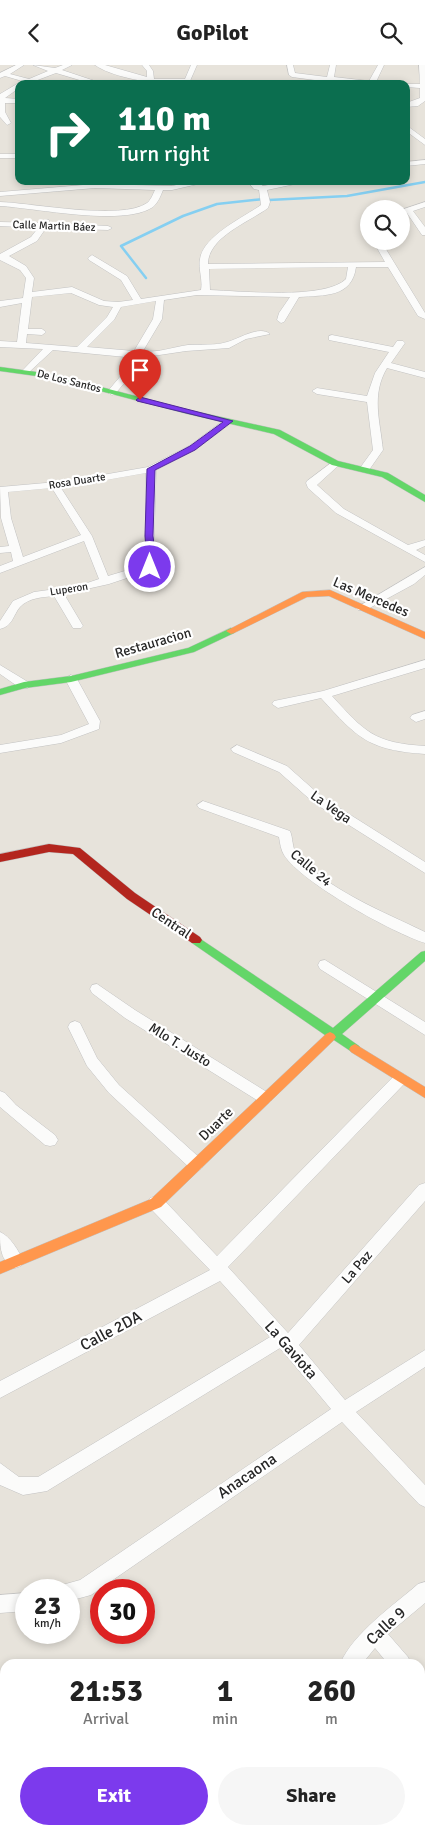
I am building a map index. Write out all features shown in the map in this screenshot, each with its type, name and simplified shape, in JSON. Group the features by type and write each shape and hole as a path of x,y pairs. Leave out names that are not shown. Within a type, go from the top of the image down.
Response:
{"street":[{"path":"2,75 21,65"},
{"path":"36,65 77,80"},
{"path":"30,80 69,65"},
{"path":"98,65 151,80 150,71 145,65"},
{"path":"186,80 194,65"},
{"path":"290,65 292,75 330,80 334,65"},
{"path":"374,80 381,65"},
{"path":"422,65 424,86 424,99 422,103"},
{"path":"86,80 108,68"},
{"path":"122,79 129,74"},
{"path":"2,75 15,80"},
{"path":"410,85 424,86"},
{"path":"1,98 15,88"},
{"path":"1,98 15,100"},
{"path":"1,98 3,123"},
{"path":"410,130 425,143"},
{"path":"0,156 15,156"},
{"path":"410,164 425,162"},
{"path":"2,257 34,239 44,227 48,208 46,190 42,185"},
{"path":"0,194 92,185"},
{"path":"116,185 160,188 180,185"},
{"path":"254,185 264,188 282,185"},
{"path":"0,204 122,213 148,206 154,200 160,188"},
{"path":"205,292 205,253 208,248 265,206 264,188"},
{"path":"410,209 425,204"},
{"path":"410,216 425,233"},
{"name":"Calle Martin Báez","path":"0,224 108,228"},
{"path":"383,250 425,316"},
{"path":"2,257 23,268 30,278 21,345"},
{"path":"92,258 124,278 138,301"},
{"path":"204,267 392,264"},
{"path":"0,304 72,290 102,303 118,305 158,297 205,292 296,295 329,292 340,289 350,280 352,266"},
{"path":"280,320 296,295"},
{"path":"112,392 139,355 159,312 161,304 158,297"},
{"path":"79,350 111,318 118,305"},
{"path":"23,331 42,332"},
{"path":"0,344 49,349 160,355 186,348 229,345 244,337 266,334"},
{"path":"332,338 397,347 372,389 378,450 365,469"},
{"path":"27,371 49,349"},
{"path":"385,365 425,375"},
{"name":"De Los Santos","path":"0,369 27,371 277,432 335,463 385,475 425,499"},
{"path":"317,391 372,399"},
{"path":"151,469 192,448 229,421"},
{"path":"335,463 310,483 312,486 340,511 425,559"},
{"name":"Rosa Duarte","path":"2,490 55,485 151,469"},
{"name":"Luperon","path":"0,626 6,622 17,603 34,595 79,589 150,567 152,560 149,536 151,469"},
{"path":"55,485 87,536 105,582"},
{"path":"2,490 3,519 19,562"},
{"path":"0,570 87,536"},
{"path":"407,549 425,543"},
{"path":"0,550 15,548"},
{"path":"362,608 410,582 425,570"},
{"path":"57,592 76,626"},
{"name":"Las Mercedes","path":"305,594 330,593 425,636"},
{"name":"Restauracion","path":"0,692 24,685 71,679 191,650 305,594"},
{"path":"278,704 324,694 425,664"},
{"path":"0,669 24,685"},
{"path":"0,749 55,740 95,726 71,679"},
{"path":"324,694 355,727 370,739 384,745 425,750"},
{"name":"La Vega","path":"237,749 283,769 318,800 425,868"},
{"name":"Calle 24","path":"202,805 285,834 287,849 292,856 319,879 363,906 425,938"},
{"name":"Central","path":"0,858 45,849 66,848 76,851 131,896 400,1079 425,1093"},
{"name":"Duarte","path":"7,1265 156,1203 334,1033 425,955"},
{"path":"325,965 425,1029"},
{"name":"Mlo T. Justo","path":"97,989 130,1013 264,1098"},
{"path":"76,1027 92,1062 114,1089 196,1165"},
{"name":"Calle 2DA","path":"0,1390 219,1269 400,1079"},
{"path":"0,1097 6,1111 50,1140"},
{"name":"La Paz","path":"0,1472 6,1480 27,1489 41,1485 285,1342 425,1190"},
{"name":"La Gaviota","path":"156,1203 219,1269 285,1342 343,1411 425,1498"},
{"path":"0,1239 7,1265"},
{"name":"Anacaona","path":"80,1589 343,1411 425,1358"},
{"name":"Calle 9","path":"354,1659 374,1633 425,1591"},
{"path":"0,1604 15,1603"},
{"path":"374,1633 397,1659"}],"waterway":[{"path":"410,185 425,182"},
{"path":"269,200 347,196 408,185"},
{"path":"146,278 121,246 183,216 217,204 264,199"}],"traffic: fast":[{"path":"0,369 51,376 188,412 277,432 335,463 385,475 425,499"},
{"path":"0,692 24,685 71,679 191,650 231,631"},
{"path":"196,940 355,1049"},
{"path":"330,1037 425,955"}],"traffic: slow":[{"path":"231,631 305,594 330,593 425,636"},
{"path":"0,1268 156,1203 330,1037"},
{"path":"355,1049 425,1093"}],"traffic: jam":[{"path":"0,858 49,848 76,851 131,896 196,940"}],"route":[{"path":"140,400 229,421 192,448 151,469 149,536 152,560 150,567"}]}
